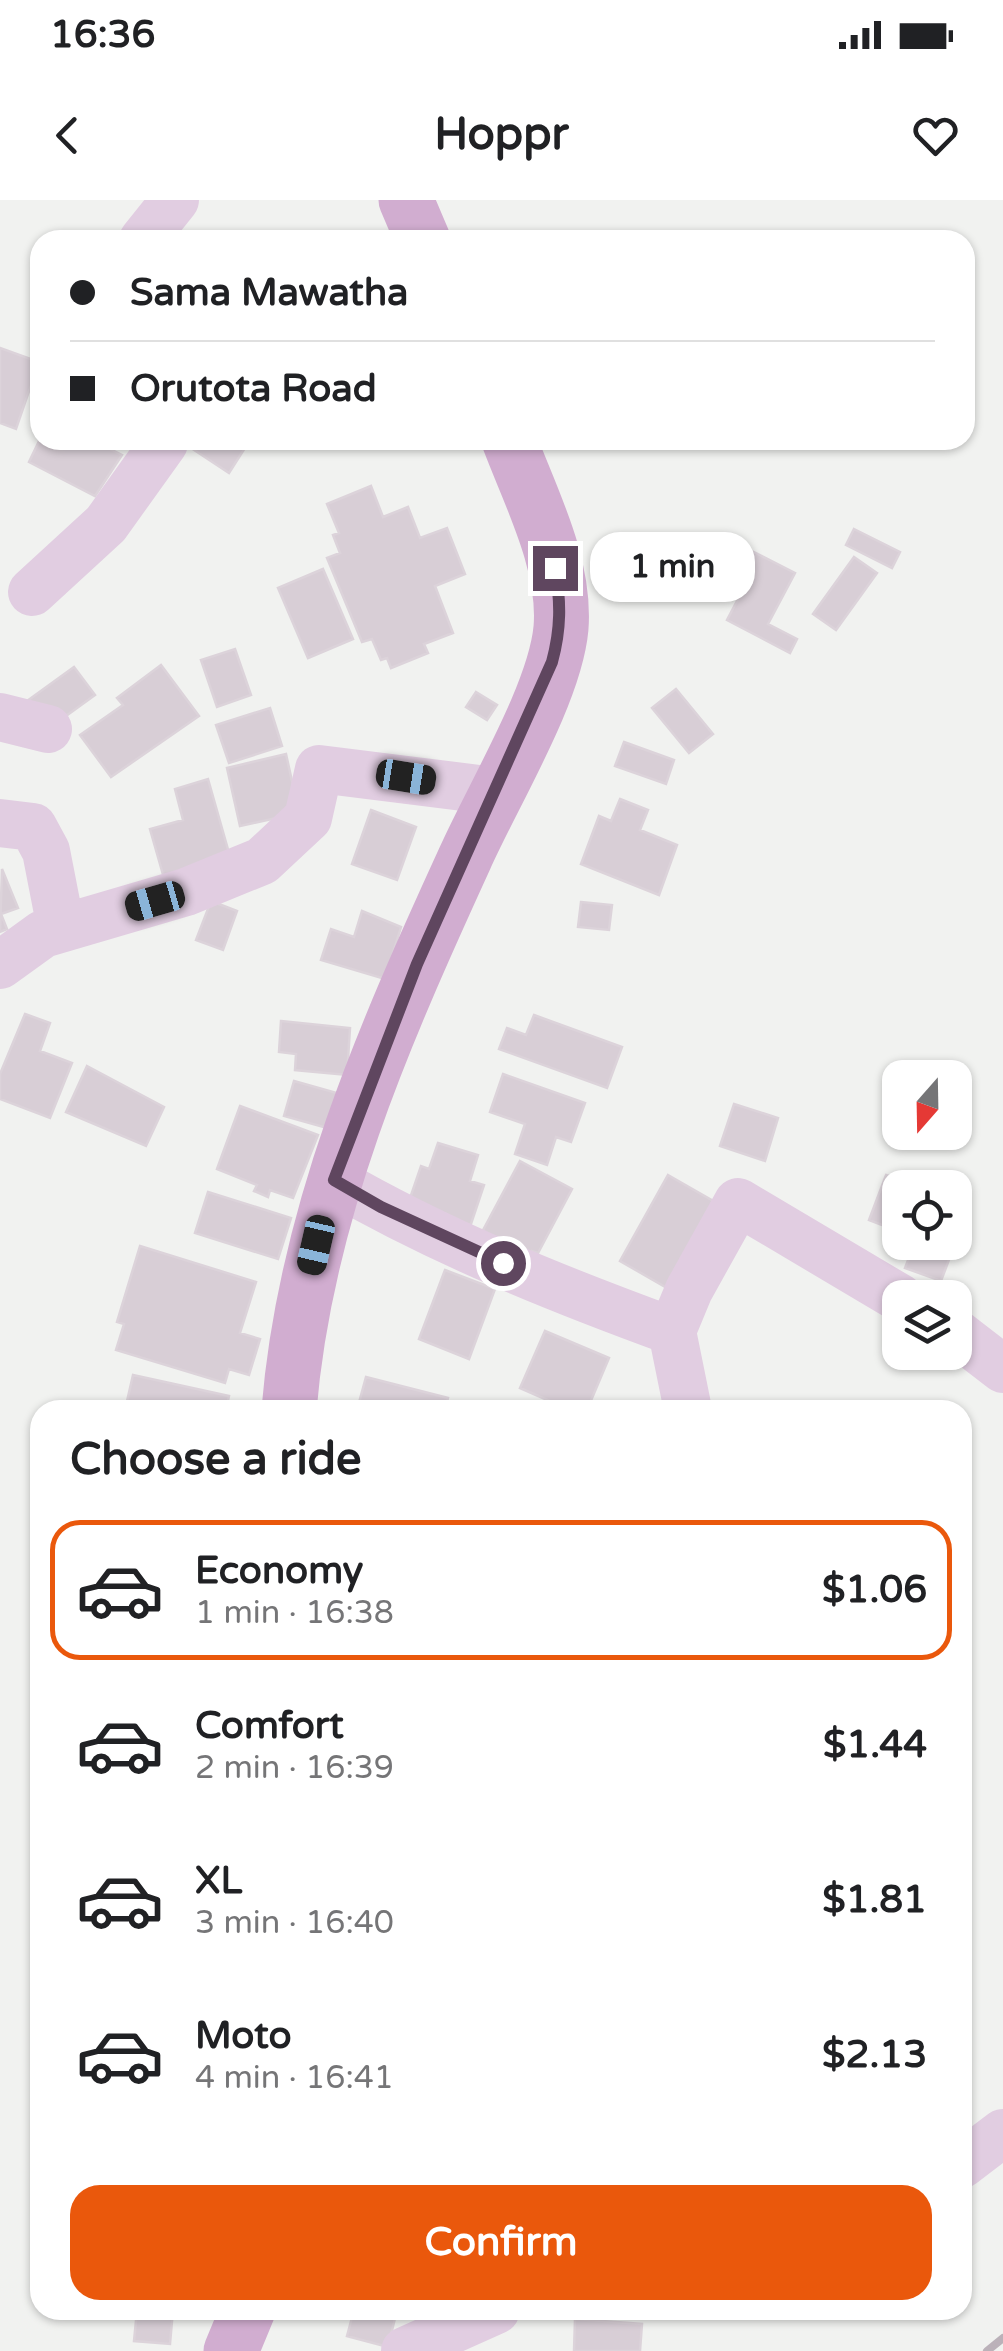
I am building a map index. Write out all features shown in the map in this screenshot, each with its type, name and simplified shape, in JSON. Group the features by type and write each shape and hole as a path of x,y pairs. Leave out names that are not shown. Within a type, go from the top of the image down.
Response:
{"main road":[{"path":"406,200 419,230"},
{"path":"289,1400 295,1335 334,1180 417,964 540,696 560,632 555,568 513,450"},
{"path":"231,2351 244,2320"}],"street":[{"path":"152,230 175,200"},
{"path":"32,592 106,524 159,450"},
{"path":"0,717 48,729"},
{"path":"0,965 43,934 186,892 262,860 308,818 319,769 495,791"},
{"path":"0,823 33,828 46,851 61,928"},
{"path":"334,1180 381,1207 535,1279 672,1331"},
{"path":"686,1400 672,1331 689,1290 738,1202 882,1287"},
{"path":"972,1344 1001,1364"},
{"path":"972,2157 1003,2134"},
{"path":"405,2351 474,2320"}],"building":[{"path":"0,348 30,359 30,388 16,429 0,423"},
{"path":"35,450 112,450 122,455 95,496 29,462"},
{"path":"194,450 244,450 229,473"},
{"path":"371,486 383,517 408,507 420,538 447,528 465,574 435,586 453,633 424,644 428,653 391,668 387,658 381,660 372,639 362,642 327,558 340,553 333,535 339,533 327,504"},
{"path":"854,529 900,552 892,568 846,545"},
{"path":"752,551 795,573 768,624 797,639 790,653 727,620 738,599 728,594"},
{"path":"854,557 877,573 836,630 813,614"},
{"path":"323,569 353,639 308,658 278,588"},
{"path":"235,649 251,695 217,707 201,660"},
{"path":"161,665 199,716 111,777 80,735 123,705 117,698"},
{"path":"74,667 95,695 48,729 27,701"},
{"path":"676,689 713,734 689,753 652,708"},
{"path":"476,692 497,705 487,720 466,707"},
{"path":"270,708 282,746 229,763 216,725"},
{"path":"624,742 674,760 666,784 615,766"},
{"path":"286,754 299,813 240,826 227,768"},
{"path":"208,779 233,867 166,885 150,829 183,820 175,789"},
{"path":"620,799 648,810 640,830 677,845 659,895 581,864 599,816 611,821"},
{"path":"371,810 416,827 397,880 352,864"},
{"path":"2,869 18,908 1,914 7,929 0,932"},
{"path":"211,901 237,911 223,950 196,940"},
{"path":"581,902 612,905 609,930 578,927"},
{"path":"362,911 401,927 385,979 321,960 331,929 354,937"},
{"path":"25,1014 50,1023 40,1051 72,1063 50,1118 0,1099 0,1074"},
{"path":"534,1015 622,1047 607,1088 499,1049 507,1028 526,1035"},
{"path":"281,1021 350,1028 347,1075 295,1070 296,1054 279,1052"},
{"path":"87,1066 164,1107 146,1146 66,1112"},
{"path":"503,1074 585,1103 571,1142 556,1137 547,1165 515,1154 525,1124 490,1112"},
{"path":"294,1081 337,1093 327,1128 284,1116"},
{"path":"734,1104 778,1118 765,1161 720,1146"},
{"path":"240,1106 318,1135 293,1198 270,1190 268,1197 254,1191 257,1185 217,1169"},
{"path":"438,1143 478,1155 470,1181 484,1185 470,1227 407,1207 421,1166 429,1169"},
{"path":"520,1161 572,1189 538,1253 532,1251 528,1259 481,1234"},
{"path":"668,1175 715,1202 667,1288 620,1261"},
{"path":"882,1186 882,1225 869,1220"},
{"path":"208,1192 291,1218 278,1259 195,1233"},
{"path":"140,1246 256,1282 240,1333 260,1339 249,1375 229,1369 225,1383 116,1350 124,1324 117,1322"},
{"path":"908,1260 949,1260 941,1280 905,1268"},
{"path":"445,1270 495,1289 469,1359 419,1339"},
{"path":"545,1331 609,1358 591,1400 547,1400 520,1388"},
{"path":"133,1375 229,1396 228,1400 127,1400"},
{"path":"366,1377 448,1398 448,1400 360,1400"},
{"path":"136,2320 172,2320 170,2344 134,2341"},
{"path":"351,2320 395,2320 388,2347 347,2336"},
{"path":"575,2320 642,2324 640,2351 574,2351"}],"railway":[{"path":"987,2351 1003,2338"}],"route":[{"path":"503,1263 381,1207 334,1180 417,964 540,696 560,632 561,602 555,568"}]}
